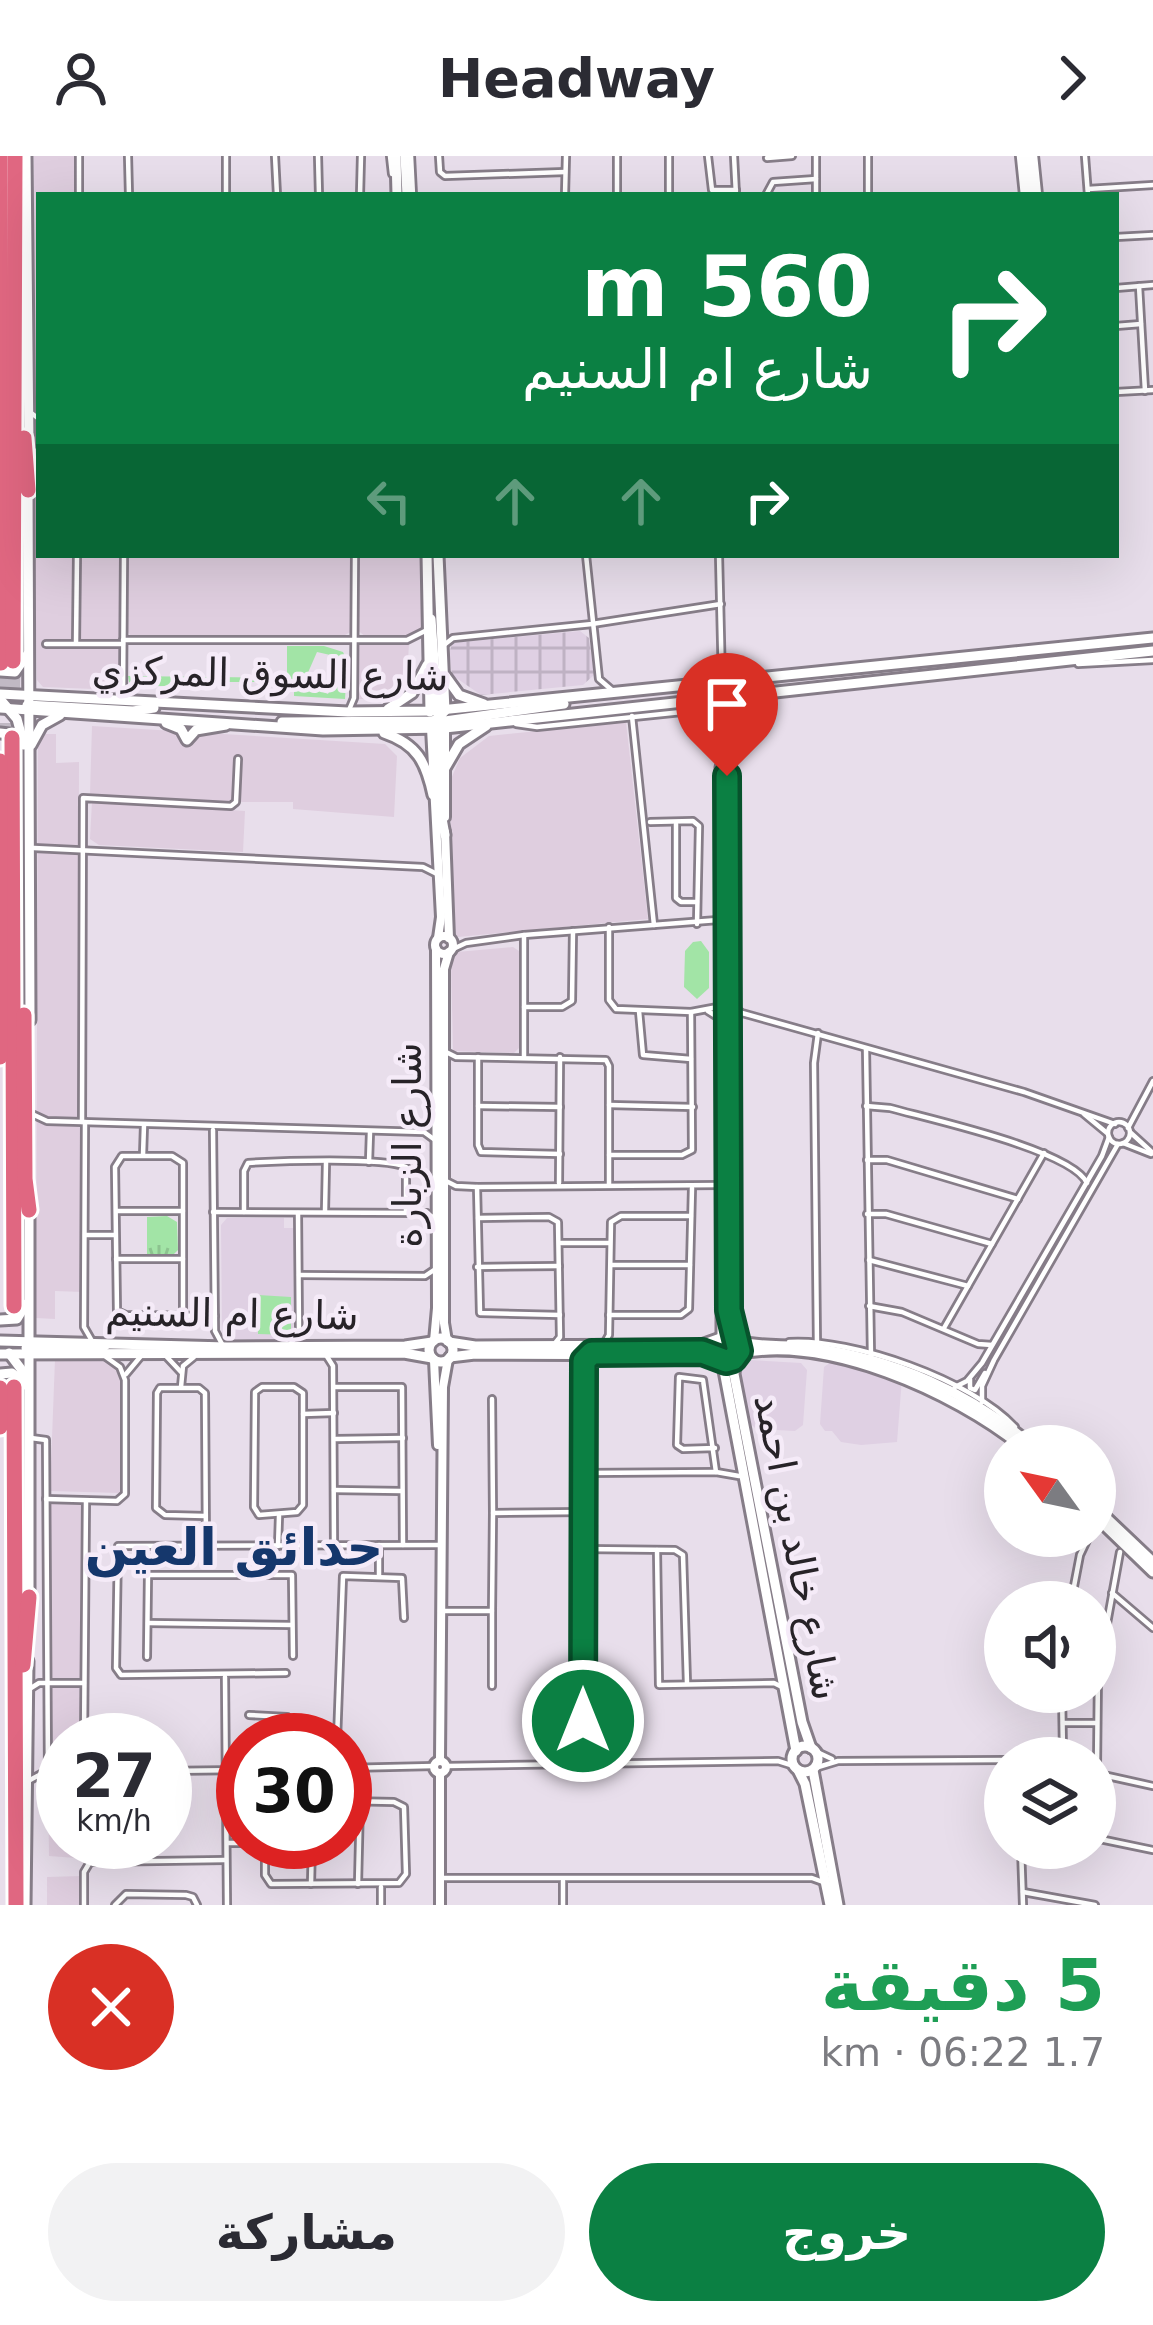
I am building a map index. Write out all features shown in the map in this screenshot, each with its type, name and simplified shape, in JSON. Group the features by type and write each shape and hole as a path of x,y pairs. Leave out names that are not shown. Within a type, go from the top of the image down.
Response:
{"highway":[{"path":"0,156 11,666"},
{"path":"11,666 15,156"},
{"path":"14,280 28,490"},
{"path":"0,1057 5,876 16,742"},
{"path":"0,761 21,1308"},
{"path":"5,876 20,917 29,1210"},
{"path":"0,1426 13,1387"},
{"path":"13,1387 20,1766"},
{"path":"16,1905 29,1597"}],"main road":[{"path":"11,666 17,670 30,646 28,490 34,419 26,156"},
{"path":"393,156 395,192"},
{"path":"409,158 405,174 409,192"},
{"path":"427,558 428,660 438,720"},
{"path":"438,558 448,635 443,646 438,720"},
{"path":"427,596 445,835"},
{"path":"29,633 34,681 55,698"},
{"name":"شارع السوق المركزي","path":"29,704 61,714 373,730 495,705 1153,638"},
{"path":"16,742 22,730 5,702 11,666 30,646"},
{"name":"شارع السوق المركزي","path":"29,704 55,698 381,712 492,724 1153,651"},
{"path":"381,712 412,693 428,660"},
{"path":"0,1321 21,1316 29,1286 34,1121 31,846 16,742 29,704 11,666"},
{"path":"444,672 459,694 495,705"},
{"path":"728,1339 726,717 730,707 776,691"},
{"path":"249,722 438,720 541,709 582,698"},
{"path":"685,701 715,710 720,742 720,938 725,1004"},
{"path":"5,702 140,711 171,705"},
{"path":"16,742 61,714"},
{"path":"137,719 178,727 188,740 196,730 230,722"},
{"path":"445,768 459,743 492,724"},
{"path":"373,730 405,741 418,752 433,795"},
{"path":"725,1022 721,1186 728,1339"},
{"path":"29,1271 35,1325 56,1341"},
{"path":"4,1347 22,1328 21,1308 29,1286"},
{"path":"21,1308 30,1347 28,1675 20,1766 26,1784 26,1905"},
{"path":"596,1350 701,1345 728,1339 848,1354 908,1372 961,1397 998,1425"},
{"name":"شارع خالد بن احمد","path":"728,1339 737,1355 734,1374 803,1728 818,1757 814,1769"},
{"name":"شارع خالد بن احمد","path":"728,1339 719,1357 787,1692 796,1768"},
{"name":"شارع ام السنيم","path":"30,1347 56,1341 286,1346 449,1358"},
{"path":"563,1345 449,1358 448,1341 475,1346 563,1345 719,1357 758,1351 800,1354 890,1373 958,1402 994,1425"},
{"name":"شارع ام السنيم","path":"30,1347 64,1355 195,1356 448,1341"},
{"path":"433,1342 429,1348 433,1359"},
{"path":"4,1347 94,1348 116,1343"},
{"path":"4,1347 21,1369 13,1387"},
{"path":"30,1418 37,1369 64,1355"},
{"path":"0,1374 15,1374 28,1504"},
{"path":"1116,1527 1153,1562"},
{"path":"1116,1536 1153,1572"},
{"path":"795,1752 813,1749"},
{"path":"796,1768 814,1769 812,1783 834,1905"},
{"path":"796,1768 806,1784 834,1905"}],"street":[{"path":"79,156 79,192"},
{"path":"128,156 129,192"},
{"path":"226,156 226,192"},
{"path":"275,156 277,192"},
{"path":"318,156 319,192"},
{"path":"360,192 361,156"},
{"path":"439,156 440,172 445,176 565,172"},
{"path":"565,192 566,156"},
{"path":"616,192 617,156"},
{"path":"668,156 669,192"},
{"path":"708,156 712,190 728,192"},
{"path":"734,156 736,192"},
{"path":"766,158 790,156"},
{"path":"816,156 816,192"},
{"path":"868,156 868,192"},
{"path":"1026,189 1027,156"},
{"path":"1026,189 1027,156"},
{"path":"1085,156 1088,192 1153,185"},
{"path":"409,158 410,192"},
{"path":"768,192 773,182 816,179"},
{"path":"1119,237 1153,235"},
{"path":"1119,392 1149,390 1139,286"},
{"path":"1119,288 1153,286"},
{"path":"1119,326 1142,324"},
{"path":"76,644 77,558"},
{"path":"123,702 124,558"},
{"path":"348,712 354,698 355,558"},
{"path":"586,558 598,679 619,694"},
{"path":"719,558 722,683"},
{"path":"448,635 592,624 722,604"},
{"path":"46,644 401,640 427,630"},
{"name":"شارع السوق المركزي","path":"1060,661 1093,665 1153,660"},
{"path":"582,698 598,679"},
{"name":"شارع السوق المركزي","path":"508,722 537,727 730,707"},
{"path":"633,714 630,723 654,925"},
{"path":"623,716 630,723"},
{"name":"شارع الزبارة","path":"433,1342 437,1221 444,1178 444,969 450,945 445,768 438,720"},
{"name":"شارع الزبارة","path":"438,720 433,795 439,875 437,1142 448,1341"},
{"path":"92,1341 84,1327 83,798 231,806 236,802 238,759"},
{"path":"676,821 676,898 695,902"},
{"path":"650,822 692,821 699,826 697,924"},
{"path":"31,846 423,867 439,875"},
{"path":"423,867 437,856"},
{"path":"437,944 720,920"},
{"path":"697,924 714,930 720,938"},
{"path":"609,927 610,1004 616,1009 691,1012 725,1004 742,1013 1024,1092 1129,1129 1153,1154"},
{"path":"524,1007 562,1007 572,1001 573,931"},
{"path":"524,935 524,1057"},
{"path":"437,944 442,954 450,945"},
{"path":"639,1011 643,1055 692,1059"},
{"path":"708,1011 725,1022 742,1013"},
{"path":"609,1155 688,1154 693,1107 691,1012"},
{"path":"817,1344 814,1056 818,1033"},
{"path":"866,1047 867,1352"},
{"path":"445,1051 456,1057 606,1060 609,1185"},
{"path":"444,1067 456,1057"},
{"path":"478,1057 481,1152 560,1154"},
{"path":"560,1057 560,1185"},
{"path":"970,1378 970,1388 975,1390 1153,1081"},
{"path":"609,1105 693,1107"},
{"path":"478,1106 560,1107"},
{"path":"866,1106 890,1108 1044,1153 1080,1171 1094,1171"},
{"path":"1084,1114 1121,1143 1153,1154"},
{"path":"34,1121 424,1132 437,1142"},
{"path":"424,1132 437,1122"},
{"path":"955,1387 970,1378 985,1358 1094,1171 1114,1124"},
{"path":"143,1155 144,1125"},
{"path":"213,1127 214,1331 227,1347"},
{"path":"369,1162 370,1131"},
{"path":"944,1328 1044,1153"},
{"path":"182,1315 183,1163 172,1156 122,1156 116,1163 117,1311 126,1315 215,1316"},
{"path":"867,1160 887,1160 1018,1199"},
{"path":"244,1212 248,1163 369,1162 406,1167 406,1212"},
{"path":"325,1212 326,1163"},
{"path":"1080,1171 1087,1183"},
{"path":"444,1178 456,1186 477,1187 721,1186"},
{"path":"427,1213 456,1186"},
{"path":"609,1315 687,1312 692,1186"},
{"path":"477,1187 477,1307 482,1315 560,1315"},
{"path":"115,1211 183,1211"},
{"path":"213,1212 406,1212 427,1213 437,1221"},
{"path":"286,1346 299,1332 298,1212"},
{"path":"867,1214 886,1214 992,1244"},
{"path":"617,1346 609,1335 610,1226 617,1216 691,1216"},
{"path":"478,1218 553,1218 559,1225 563,1345 583,1365"},
{"path":"85,1235 115,1234"},
{"path":"560,1243 609,1243"},
{"path":"115,1259 183,1259"},
{"path":"868,1260 968,1286"},
{"path":"610,1265 690,1265"},
{"path":"477,1268 559,1266"},
{"path":"299,1275 425,1276 437,1268"},
{"path":"425,1276 437,1285"},
{"path":"869,1306 992,1345"},
{"path":"202,1346 214,1331"},
{"path":"299,1332 334,1366"},
{"path":"583,1764 583,1365 609,1335"},
{"path":"783,1346 793,1341 867,1352 955,1387 1012,1425"},
{"path":"978,1344 985,1358"},
{"path":"334,1545 334,1366 343,1353"},
{"path":"46,1499 117,1501 125,1494 125,1380 130,1366 142,1356"},
{"path":"166,1356 181,1372"},
{"path":"181,1387 181,1372 195,1356"},
{"path":"104,1357 117,1364 125,1380"},
{"path":"440,1905 440,1545 443,1387 449,1358"},
{"path":"433,1359 441,1525"},
{"path":"982,1402 989,1369"},
{"path":"715,1448 677,1445 677,1377 703,1380 715,1448 716,1472"},
{"path":"334,1387 400,1385 403,1545"},
{"path":"206,1516 165,1515 156,1508 157,1390 181,1387 205,1393 206,1516 206,1546"},
{"path":"260,1388 297,1388 303,1393 303,1505 301,1510 279,1516 259,1515 254,1509 255,1392 260,1388"},
{"path":"492,1399 492,1686"},
{"path":"303,1414 334,1413"},
{"path":"30,1438 46,1440 48,1713"},
{"path":"334,1439 403,1438"},
{"path":"732,1472 741,1461"},
{"path":"30,1476 37,1468 46,1468"},
{"path":"584,1474 732,1472 745,1481"},
{"path":"334,1490 403,1491"},
{"path":"84,1713 86,1501"},
{"path":"493,1513 584,1512"},
{"path":"278,1546 279,1516"},
{"path":"379,1545 380,1575"},
{"path":"286,1673 124,1676 116,1668 118,1546 440,1545"},
{"path":"584,1549 678,1551 684,1558 688,1686"},
{"path":"657,1550 657,1681 663,1687 774,1683 787,1692"},
{"path":"1114,1581 1120,1552"},
{"path":"234,1577 235,1567"},
{"path":"338,1713 340,1580 347,1574 399,1576 404,1581 404,1618"},
{"path":"146,1657 148,1575 292,1575 293,1656"},
{"path":"1116,1596 1153,1628"},
{"path":"440,1611 491,1611"},
{"path":"146,1623 292,1625"},
{"path":"774,1683 782,1671"},
{"path":"28,1675 39,1683 84,1683"},
{"path":"225,1675 225,1713"},
{"path":"27,1693 39,1683"},
{"path":"1061,1737 1063,1713"},
{"path":"1096,1713 1099,1772 1153,1786"},
{"path":"1063,1723 1096,1723"},
{"path":"813,1749 838,1761"},
{"path":"778,1761 795,1752"},
{"path":"814,1769 838,1761 984,1760"},
{"path":"372,1767 778,1761 796,1768"},
{"path":"20,1766 36,1770"},
{"path":"26,1784 36,1778"},
{"path":"267,1869 268,1882 399,1883 405,1878 405,1810 394,1802 372,1801"},
{"path":"1116,1842 1153,1850"},
{"path":"84,1905 84,1872 90,1862 216,1860"},
{"path":"812,1878 823,1868"},
{"path":"226,1869 227,1905"},
{"path":"311,1869 311,1884"},
{"path":"358,1869 358,1884"},
{"path":"1022,1869 1023,1905"},
{"path":"440,1878 812,1878 826,1885"},
{"path":"563,1879 563,1905"},
{"path":"381,1884 381,1905"},
{"path":"1023,1892 1095,1905"},
{"path":"115,1905 126,1894 186,1895 197,1905"}],"shaded area":[{"path":"34,156 77,156 77,192 36,192 35,406"},
{"path":"35,432 36,558 121,558 119,690 43,687 37,680 33,467"},
{"path":"128,558 422,558 422,628 415,636 366,637 356,629 345,635 132,637 126,630"},
{"path":"580,631 589,638 594,675 583,685 481,695 452,675 452,643"},
{"path":"359,644 409,644 407,677 385,699 359,699"},
{"path":"626,722 648,919 458,937 450,927 451,779 460,758 489,736"},
{"path":"92,726 385,744 397,756 394,817 293,809 293,802 90,794"},
{"path":"38,734 56,734 56,763 79,762 78,1127 82,1128 83,1292 55,1291 55,1319 36,1318"},
{"path":"92,801 245,811 243,852 99,845 90,839"},
{"path":"513,947 519,951 519,1048 514,1053 453,1051 451,960 457,952"},
{"path":"227,1218 284,1218 284,1228 294,1228 293,1335 286,1341 229,1340 222,1333 221,1225"},
{"path":"111,1358 122,1366 124,1490 120,1493 50,1491 55,1359"},
{"path":"750,1360 801,1363 807,1370 803,1425 795,1431 756,1429 748,1421 738,1371"},
{"path":"831,1362 902,1378 897,1442 841,1442 832,1431 825,1431 820,1424 824,1367"},
{"path":"47,1500 82,1502 81,1681 51,1681"},
{"path":"50,1684 81,1684 82,1713 50,1713"},
{"path":"81,1876 81,1905 47,1905 47,1877"}],"green space":[{"path":"287,646 324,646 343,652 348,663 339,671 339,657 317,652 303,684 328,694 335,678 346,683 345,699 294,696 294,685 287,682 211,682 209,689 135,687 129,682 128,676 287,678"},
{"path":"701,941 709,952 709,988 697,999 684,987 685,951"},
{"path":"167,1216 177,1222 178,1250 173,1255 147,1255 147,1217"},
{"path":"258,1295 291,1297 291,1335 258,1334"}],"tunnel":[{"path":"12,738 13,661"},
{"path":"0,738 1,663"}],"district":[{"name":"حدائق العين","path":"234,1547"}],"route":[{"path":"583,1721 584,1361 592,1353 702,1352 726,1361 739,1351 729,1310 727,776"}]}
